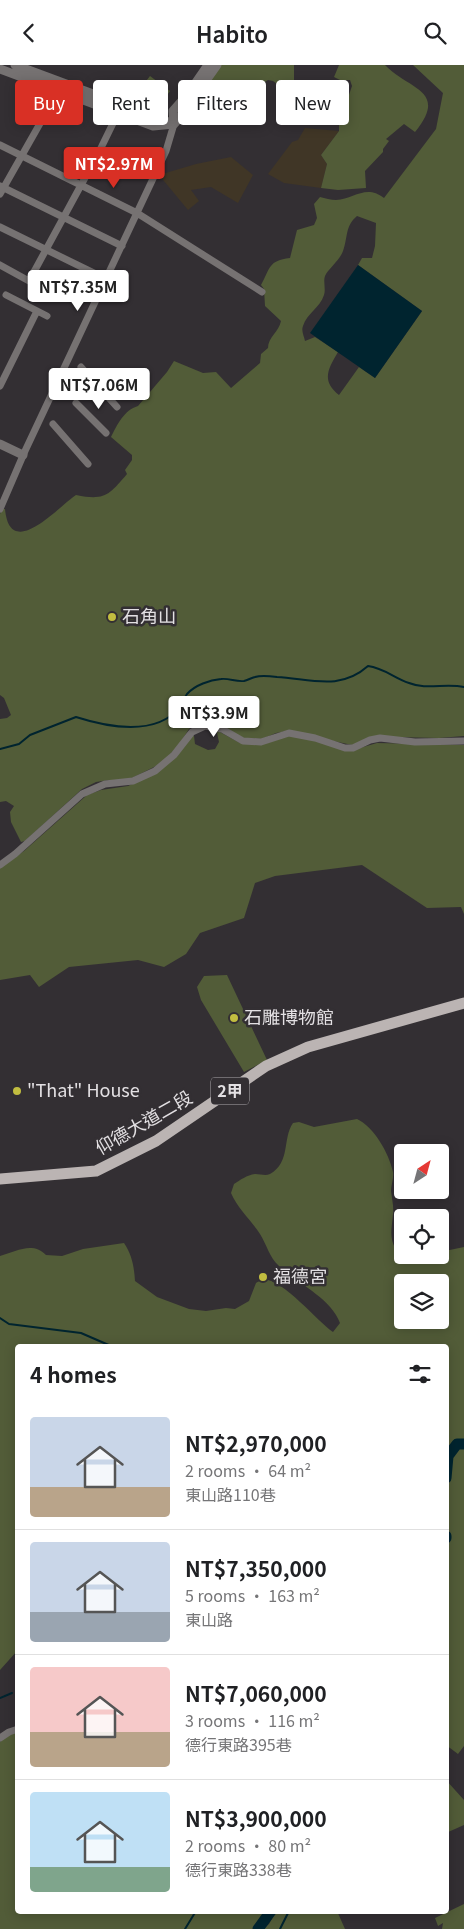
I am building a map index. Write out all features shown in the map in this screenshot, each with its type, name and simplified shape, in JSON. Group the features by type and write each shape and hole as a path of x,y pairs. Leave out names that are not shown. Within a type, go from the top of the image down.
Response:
{"main road":[{"name":"仰德大道二段","path":"0,1179 96,1171 156,1141 266,1066 308,1047 464,1003"}],"street":[{"path":"0,509 23,455 166,151 174,124 173,111 188,94 208,65"},
{"path":"168,125 174,124 181,116 216,65"},
{"path":"20,66 47,80"},
{"path":"0,69 38,80"},
{"path":"83,94 174,124"},
{"path":"38,125 22,156 1,189 122,246"},
{"path":"0,265 29,281 112,125"},
{"path":"150,125 164,125"},
{"path":"0,145 137,213 262,292"},
{"path":"0,227 106,279"},
{"path":"3,293 47,316"},
{"path":"0,386 38,311"},
{"path":"81,367 117,407"},
{"path":"76,403 106,433"},
{"path":"53,424 88,464"},
{"path":"0,444 23,455"},
{"path":"0,865 15,854 82,794 104,784 133,781 155,771 174,755 192,732 205,726 222,729 243,741 261,742 289,733 315,738 345,748 353,748 370,740 380,738 415,742 464,741"},
{"path":"0,1738 15,1730"}],"shaded area":[{"path":"305,128 339,131 321,155 327,164 321,188 284,183 268,174 292,142 298,140"},
{"path":"231,157 253,175 238,203 211,187 191,190 199,201 188,210 159,175 196,164"}],"green space":[{"path":"219,65 294,65 294,80 276,80 276,83 268,80 209,80"},
{"path":"339,65 385,65 422,92 427,99 428,107 424,118 415,132 404,124 386,139 389,141 383,152 365,171 366,188 338,190 321,188 327,164 321,155 339,131 339,125 349,125 349,95 352,86 350,80 340,80 334,77"},
{"path":"413,65 464,65 464,736 439,738 393,737 352,745 287,731 262,739 244,738 207,721 196,724 189,729 178,746 162,763 128,780 96,782 82,789 25,841 21,842 11,822 10,812 14,806 6,801 0,802 0,719 11,715 4,698 0,695 0,514 2,509 5,509 9,524 16,531 25,531 47,519 76,495 100,497 116,487 127,474 125,470 132,460 132,455 111,437 125,414 138,406 174,361 203,373 216,372 231,388 260,363 261,354 268,348 268,344 281,321 265,306 264,289 261,285 271,266 278,261 290,258 297,230 314,225 317,218 314,204 320,197 336,200 371,192 384,198 436,129 443,93","holes":["357,216 376,223 375,246 372,258 362,258 358,265 422,311 375,378 359,367 339,395 333,390 328,380 329,369 338,352 315,337 305,341 302,328 307,318 322,300 325,293 325,276 337,261 345,246 350,224"]},
{"path":"150,76 155,80 147,80"},
{"path":"218,731 240,743 290,735 353,750 377,743 464,745 464,914 461,907 427,908 362,865 275,876 255,883 244,918 200,933 186,954 164,967 138,960 69,967 39,987 30,975 0,980 0,868 24,851 87,795 101,790 128,786 159,771 192,736 194,736 195,744 208,750 215,749 219,742"},
{"path":"227,975 267,1060 244,1072 201,1000 197,987 204,976"},
{"path":"357,1119 375,1134 388,1157 393,1172 391,1236 394,1246 394,1264 449,1264 449,1250 464,1247 464,1746 458,1754 449,1747 449,1344 15,1344 15,1653 0,1670 0,1256 30,1248 41,1251 46,1255 62,1256 83,1249 124,1243 132,1261 135,1281 157,1297 189,1309 206,1311 226,1308 235,1309 249,1301 256,1283 262,1280 270,1281 279,1285 298,1300 333,1332 340,1323 336,1314 322,1299 287,1273 276,1262 270,1255 260,1234 231,1193 234,1184 249,1175 268,1175 277,1169 284,1157 288,1136 293,1123 299,1122 314,1127"},
{"path":"15,1729 15,1914 266,1914 254,1929 0,1929 0,1742"},
{"path":"449,1783 464,1800 464,1825 449,1832"},
{"path":"464,1904 464,1929 442,1929 443,1923 438,1926 435,1918 443,1914 449,1914 449,1911"},
{"path":"274,1914 338,1914 345,1929 263,1929 269,1924"}],"water":[{"path":"358,265 422,311 375,378 310,333"}],"waterway":[{"path":"0,749 19,744 30,735 76,717 116,726 131,727 158,723 180,707 187,694 194,688 203,683 224,679 244,681 257,676 266,676 325,682 347,679 368,666 416,685 464,687"},
{"path":"0,1318 9,1324 81,1333 106,1344"},
{"path":"449,1455 457,1444 464,1444"},
{"path":"0,1698 12,1693"},
{"path":"185,1929 194,1914"},
{"path":"258,1929 269,1914"},
{"path":"280,1929 288,1914"}],"place":[{"name":"石角山","path":"112,617"},
{"name":"石雕博物館","path":"234,1018"},
{"name":"\"That\" House","path":"17,1091"},
{"name":"福德宮","path":"263,1277"}]}
